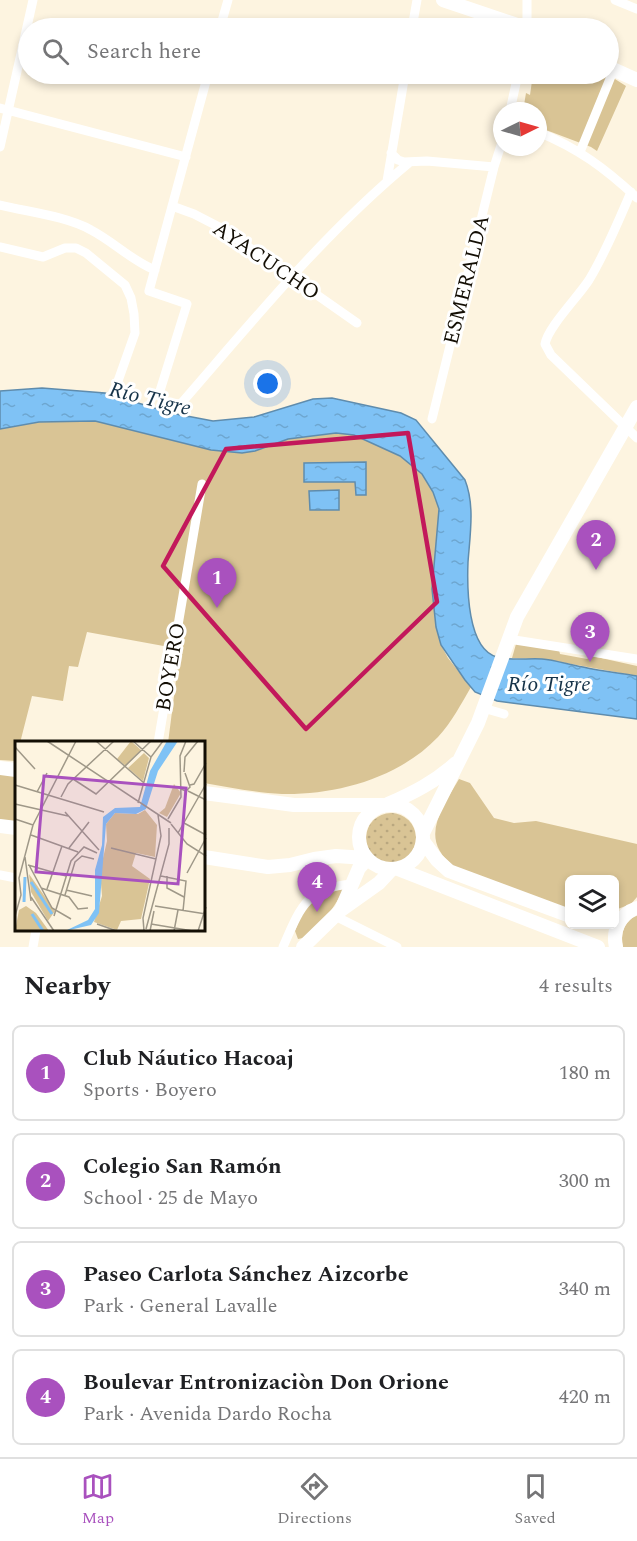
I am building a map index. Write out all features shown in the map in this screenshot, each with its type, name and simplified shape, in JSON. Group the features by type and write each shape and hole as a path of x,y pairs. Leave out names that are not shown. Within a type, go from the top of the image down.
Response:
{"main road":[{"path":"443,0 496,18"},
{"path":"619,72 637,80"},
{"path":"305,946 338,913 395,869 414,860 418,854 423,837 485,704 517,616 637,407"},
{"path":"461,757 434,781 418,791 369,814 361,827 360,842 367,858 376,865 395,869 598,947"},
{"path":"0,768 15,770"},
{"path":"206,793 294,805 397,806 411,812 418,821 423,837 437,860 449,871 565,914"},
{"path":"0,826 15,828"},
{"path":"206,857 268,867 336,856 367,858"},
{"path":"338,913 359,868 367,858"},
{"path":"616,947 615,932 618,924 633,909"}],"street":[{"path":"28,18 33,0"},
{"path":"223,18 228,0"},
{"path":"414,18 417,0"},
{"path":"526,18 527,0"},
{"path":"615,0 637,9"},
{"path":"0,147 4,109 18,56"},
{"path":"159,394 187,304 149,291 205,84"},
{"path":"387,181 403,84"},
{"path":"512,102 516,84"},
{"path":"580,152 605,84"},
{"path":"4,109 186,157"},
{"path":"547,135 564,142 594,161 634,195 588,282 549,333 545,344 551,355 637,438"},
{"path":"391,153 398,160 410,162 427,161 494,167"},
{"name":"ESMERALDA","path":"432,419 498,156"},
{"path":"178,407 290,277 387,181 410,162"},
{"path":"0,205 89,228 143,266 155,270"},
{"name":"AYACUCHO","path":"172,206 194,214 223,230 357,323"},
{"path":"0,247 43,257 65,248 76,248 86,253 125,285 131,298 135,333 118,381"},
{"name":"BOYERO","path":"158,741 202,484"},
{"path":"508,639 637,659"},
{"path":"485,704 504,714"},
{"path":"0,875 15,878"},
{"path":"283,947 302,909 312,895 328,888 351,884"},
{"path":"338,913 397,947"},
{"path":"290,931 305,946"},
{"path":"33,947 36,932"}],"highlighted area":[{"path":"408,433 437,602 306,729 163,566 226,449"}],"shaded area":[{"path":"619,82 626,86 597,151 547,130 547,102 524,102 526,93 530,95 532,84 619,84"},
{"path":"95,421 211,450 242,453 255,451 288,439 336,433 354,435 401,456 422,474 433,492 439,509 432,589 441,645 448,658 471,687 452,719 438,737 405,763 366,781 345,787 303,794 282,794 206,783 206,741 168,741 180,649 87,632 78,667 69,666 63,701 32,696 21,741 15,741 15,761 0,760 0,429 39,422"},
{"path":"516,644 559,650 560,654 587,659 592,656 637,666 637,676 544,659 512,658"},
{"path":"0,772 15,774 15,823 0,820"},
{"path":"459,779 470,783 494,818 514,823 536,821 637,844 637,897 631,904 619,908 619,875 565,875 565,909 455,867 444,857 437,846 435,835 436,824"},
{"path":"386,813 396,813 409,820 416,833 416,843 409,856 396,863 386,863 377,859 370,852 366,843 366,833 370,824 377,817"},
{"path":"345,888 319,926 305,937 298,939 295,931 307,905 318,896"},
{"path":"637,914 637,947 623,947 624,928"}],"water":[{"name":"Río Tigre","path":"42,388 105,393 171,413 213,421 254,417 313,399 332,398 401,413 416,420 465,480 470,500 471,520 468,562 469,601 474,630 487,652 502,658 547,660 637,676 637,719 497,701 475,692 441,645 436,627 432,589 439,509 433,492 422,474 400,456 354,435 336,433 288,439 255,451 242,453 211,450 95,421 39,422 0,429 0,391"},
{"path":"366,462 366,495 356,495 355,482 304,482 304,463"},
{"path":"339,490 339,510 310,510 309,491"}],"place":[{"name":"Colegio San Ramón","path":"596,570"},
{"name":"Club Náutico Hacoaj","path":"217,608"},
{"name":"Paseo Carlota Sánchez Aizcorbe","path":"590,662"},
{"name":"Boulevar Entronizaciòn Don Orione","path":"317,912"}]}
